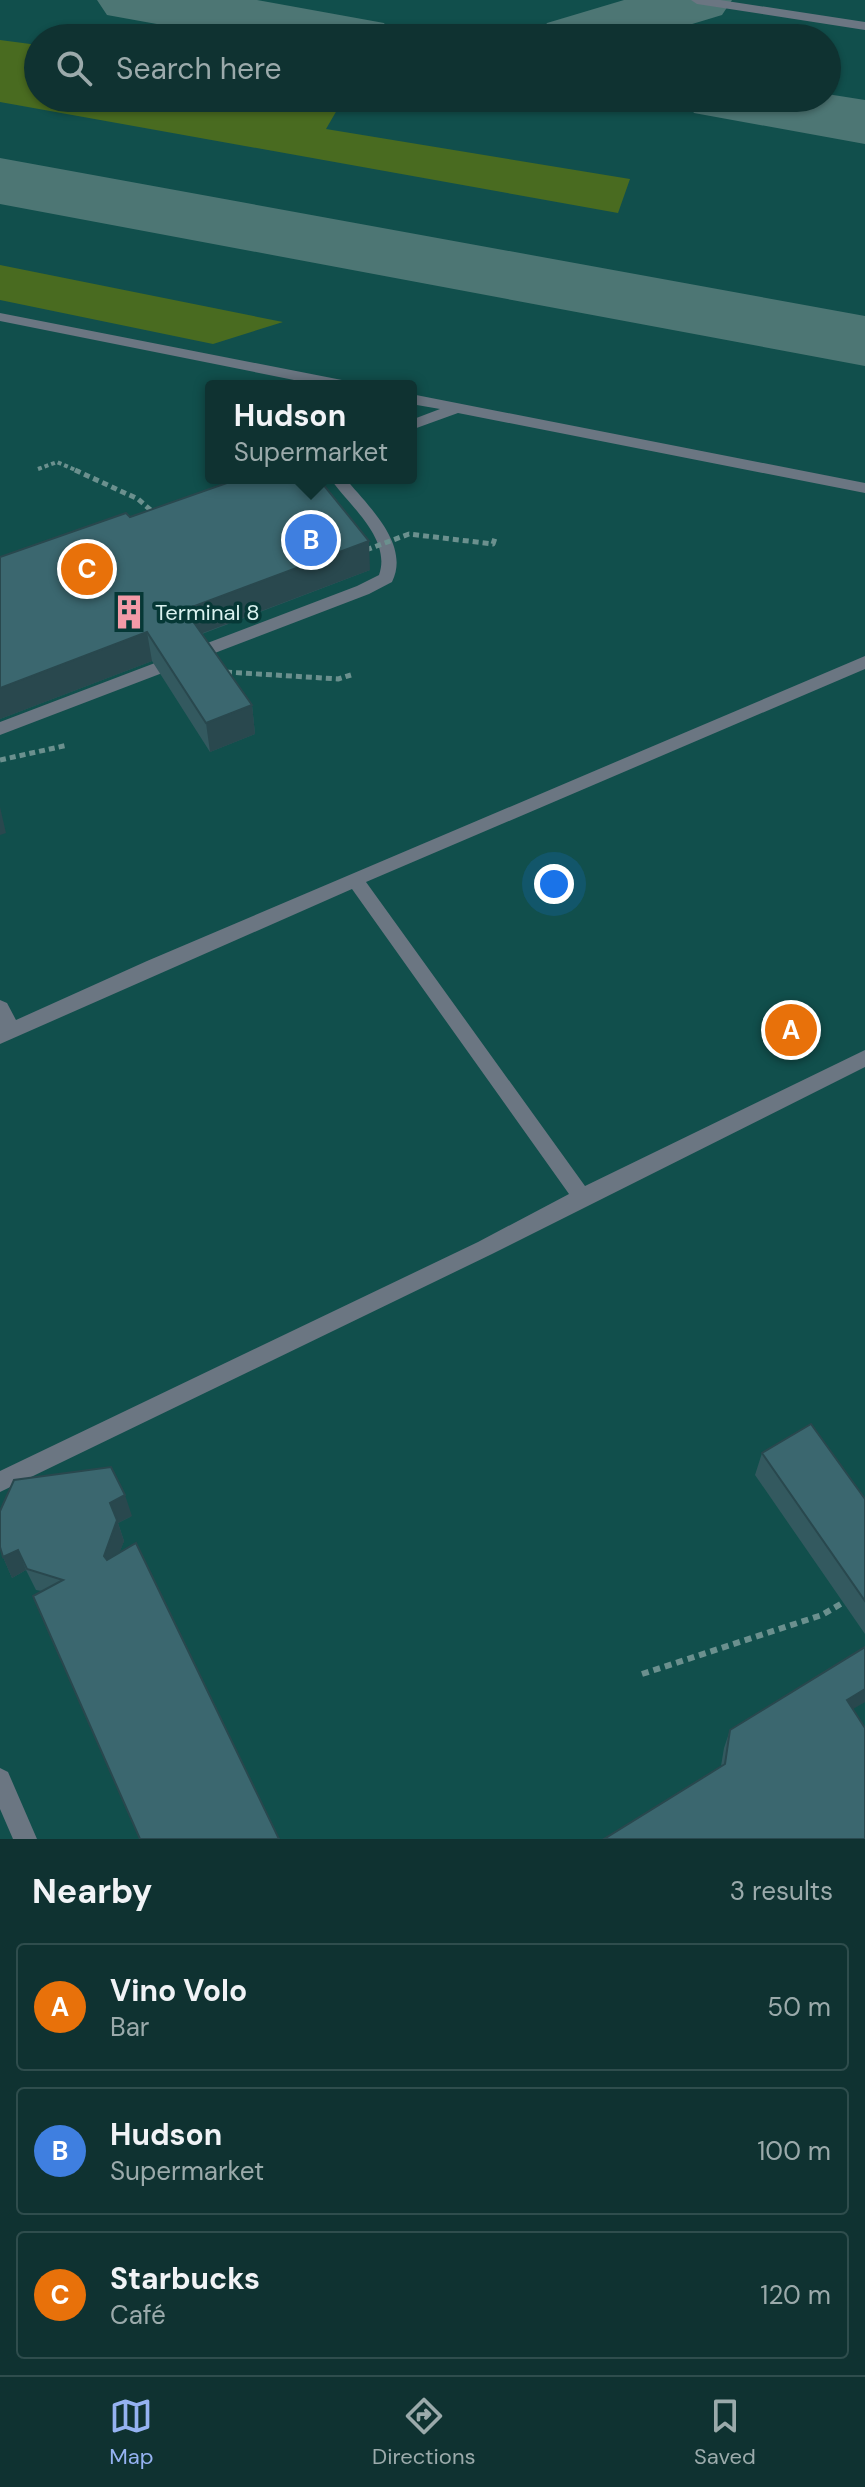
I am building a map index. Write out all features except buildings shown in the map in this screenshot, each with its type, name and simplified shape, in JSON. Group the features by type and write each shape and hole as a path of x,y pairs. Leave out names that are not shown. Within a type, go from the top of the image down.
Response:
{"lane":[{"path":"697,0 865,26"},
{"path":"0,317 317,380"},
{"path":"417,400 865,488"},
{"path":"417,423 457,408"},
{"path":"0,729 363,590 386,578 392,564 388,547 341,484"},
{"path":"0,1008 6,1033 865,662"},
{"path":"355,880 582,1197"},
{"path":"0,1482 512,1235 582,1197 865,1058"},
{"path":"0,1780 25,1839"}],"path":[{"path":"38,469 57,462 138,499 157,515"},
{"path":"361,552 409,534 493,544 495,538"},
{"path":"213,673 338,679 351,675"},
{"path":"0,760 68,745"},
{"path":"642,1674 822,1615 844,1602"}],"shaded area":[{"path":"0,0 865,0 865,1839 0,1839"}],"green space":[{"path":"0,40 24,43 24,106 0,102"},
{"path":"56,112 336,112 326,129 630,179 618,213"},
{"path":"0,265 283,322 213,344 0,300"}],"taxiway":[{"path":"131,0 275,24"},
{"path":"618,24 698,0"},
{"path":"805,112 865,122"},
{"path":"0,181 865,341"}],"place":[{"name":"Hudson","path":"311,540"},
{"name":"Starbucks","path":"87,569"},
{"name":"Terminal 8","path":"129,612"},
{"name":"Vino Volo","path":"791,1030"}]}
